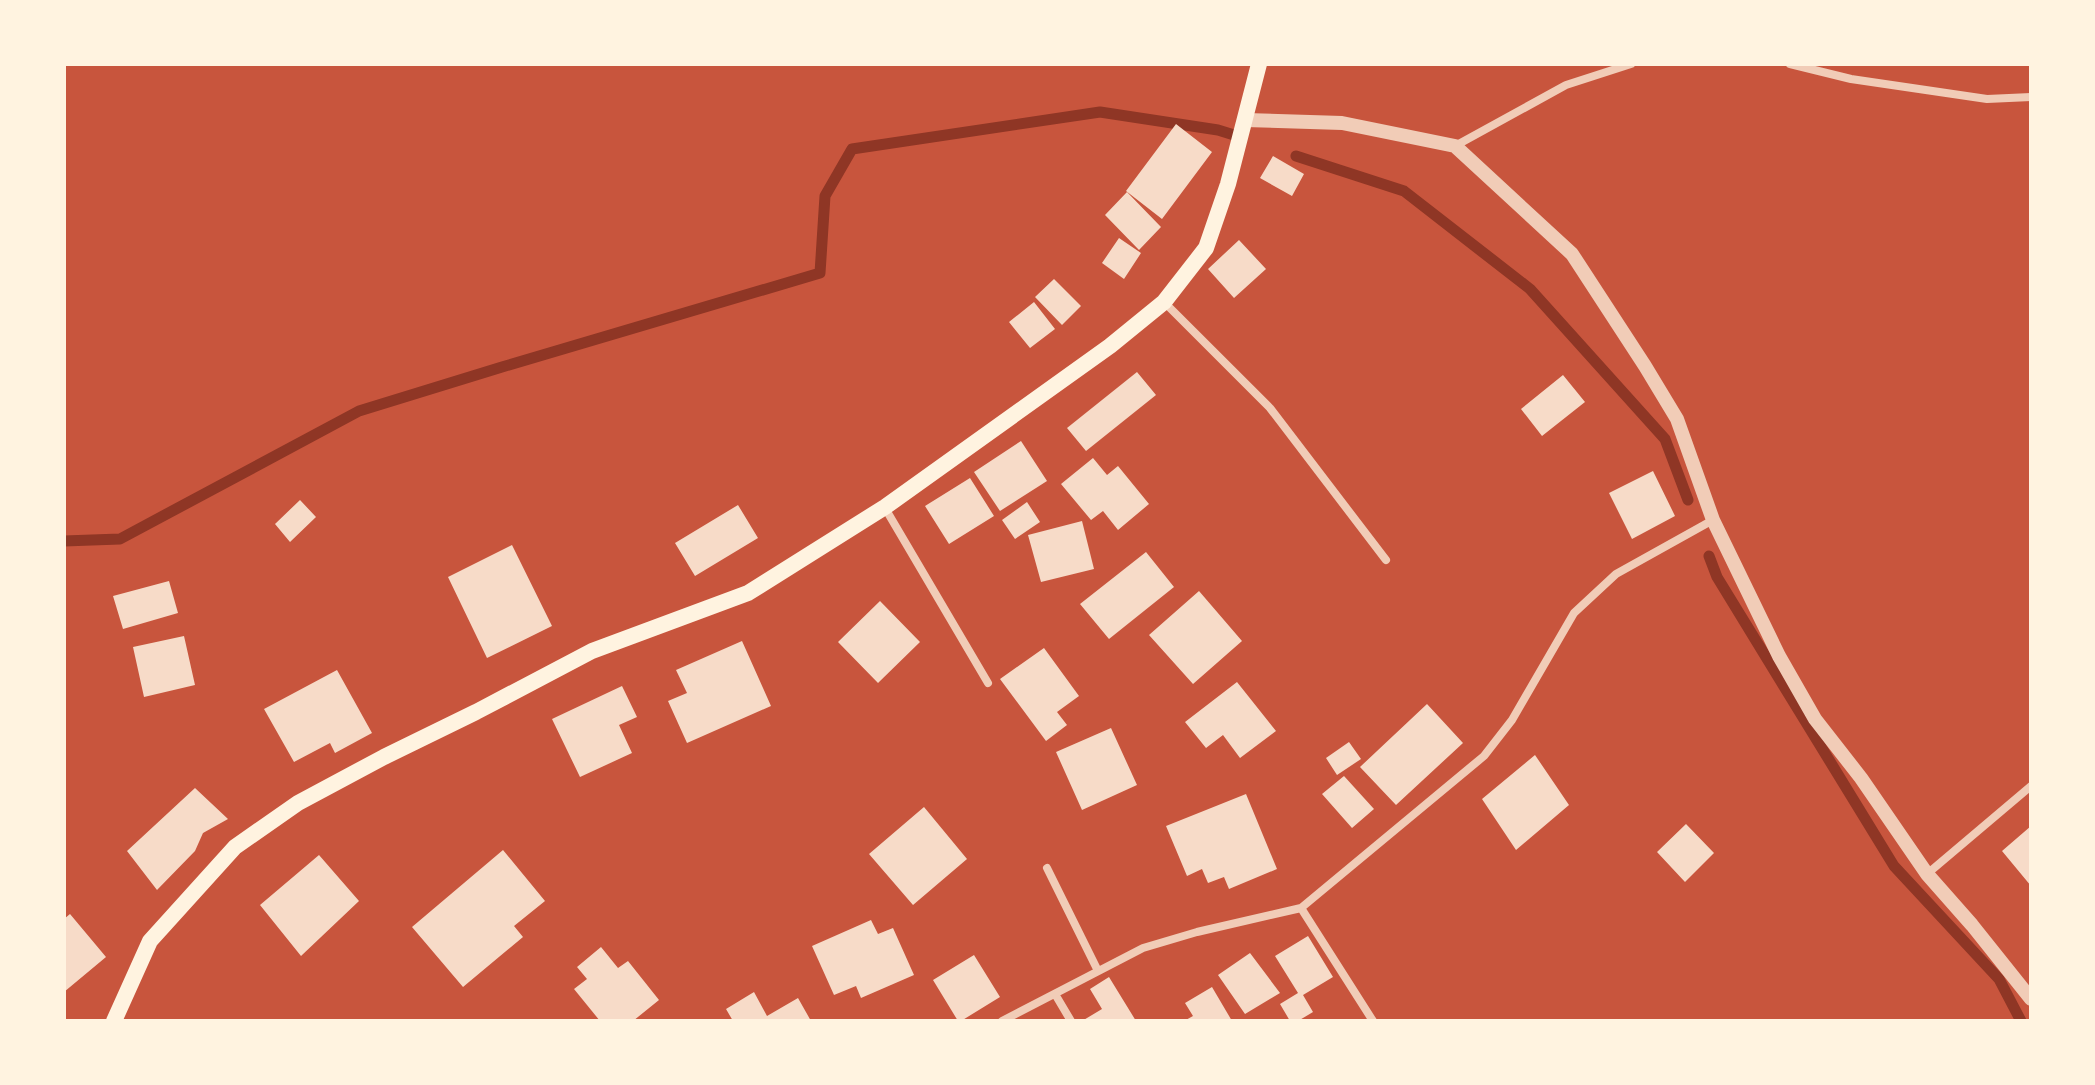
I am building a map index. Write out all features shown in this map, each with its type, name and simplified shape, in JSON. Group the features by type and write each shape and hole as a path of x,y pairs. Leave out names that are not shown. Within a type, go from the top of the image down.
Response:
{"main road":[{"path":"114,1021 150,941 235,847 298,803 592,651 748,593 885,507 1110,346 1164,302 1206,248 1228,184 1259,64"}],"street":[{"path":"1455,146 1566,85 1631,64"},
{"path":"1790,64 1851,79 1987,99 2031,97"},
{"path":"1245,120 1342,123 1455,146 1572,254 1677,419 1713,520 1779,656 1815,719 1861,778 1927,874 2031,999"},
{"path":"1164,302 1270,408 1386,560"},
{"path":"885,507 988,683"},
{"path":"1002,1021 1143,948 1301,908 1484,756 1512,720 1574,613 1584,603 1616,574 1713,520"},
{"path":"1927,874 2031,786"},
{"path":"1047,868 1098,971"},
{"path":"1301,908 1373,1021"},
{"path":"1055,994 1071,1021"}],"building":[{"path":"1176,124 1212,152 1162,219 1126,191"},
{"path":"1273,156 1304,174 1292,196 1260,178"},
{"path":"1127,192 1161,227 1139,250 1105,215"},
{"path":"1119,238 1141,253 1124,279 1102,263"},
{"path":"1239,240 1266,269 1234,298 1208,269"},
{"path":"1054,279 1081,306 1062,325 1035,297"},
{"path":"1034,302 1055,329 1030,348 1009,322"},
{"path":"1137,372 1156,395 1086,451 1067,428"},
{"path":"1563,375 1585,402 1542,436 1521,409"},
{"path":"1021,441 1047,481 1000,511 974,472"},
{"path":"1093,458 1107,475 1118,466 1149,504 1118,530 1103,511 1091,520 1061,484"},
{"path":"1653,471 1675,516 1632,539 1609,493"},
{"path":"970,478 994,516 949,544 925,506"},
{"path":"300,500 316,517 290,542 275,524"},
{"path":"1027,502 1040,522 1015,539 1002,520"},
{"path":"738,505 758,538 695,576 675,543"},
{"path":"1082,521 1094,569 1041,582 1028,535"},
{"path":"512,545 552,626 487,658 448,577"},
{"path":"1146,552 1174,587 1109,639 1080,604"},
{"path":"169,581 178,613 123,629 113,596"},
{"path":"1199,591 1242,641 1193,684 1149,635"},
{"path":"880,601 920,642 878,683 838,642"},
{"path":"184,636 195,685 144,697 133,647"},
{"path":"742,641 771,706 687,743 668,701 687,693 676,670"},
{"path":"1044,648 1079,696 1057,712 1067,725 1046,741 1000,679"},
{"path":"337,670 372,733 335,753 330,743 294,762 264,709"},
{"path":"1237,682 1276,731 1240,758 1223,735 1206,748 1185,722"},
{"path":"622,686 637,717 619,725 632,753 580,777 552,719"},
{"path":"1427,704 1463,743 1396,805 1360,767"},
{"path":"1111,728 1137,785 1082,810 1056,752"},
{"path":"1349,742 1361,759 1337,775 1326,758"},
{"path":"1535,755 1569,805 1516,850 1482,799"},
{"path":"1344,776 1374,809 1352,828 1322,794"},
{"path":"195,788 228,819 203,833 195,851 157,890 127,851"},
{"path":"1246,794 1277,869 1229,889 1224,877 1208,883 1202,869 1187,876 1166,826"},
{"path":"924,807 967,859 913,905 869,854"},
{"path":"1686,824 1714,853 1685,882 1657,852"},
{"path":"2031,826 2031,886 2002,851"},
{"path":"503,850 545,901 514,926 523,937 463,987 412,927"},
{"path":"319,855 359,901 301,956 260,905"},
{"path":"70,914 106,957 64,992 64,919"},
{"path":"871,920 878,934 893,928 914,975 861,998 856,986 834,995 812,946"},
{"path":"1308,936 1333,977 1303,995 1313,1012 1298,1021 1290,1021 1280,1004 1298,993 1275,956"},
{"path":"601,947 618,968 628,961 659,1000 633,1021 600,1021 574,989 587,979 577,967"},
{"path":"1250,953 1280,993 1245,1014 1218,975"},
{"path":"974,955 1000,997 958,1021 933,980"},
{"path":"1109,977 1136,1021 1082,1021 1102,1009 1090,989"},
{"path":"1212,987 1232,1021 1184,1021 1193,1016 1185,1003"},
{"path":"754,992 767,1016 798,998 811,1021 733,1021 726,1009"}],"waterway":[{"path":"64,541 120,539 359,411 820,273 825,196 852,149 1100,112 1234,135"},
{"path":"1296,156 1404,191 1530,289 1665,439 1688,500"},
{"path":"1709,556 1717,577 1894,866 1999,979 2021,1021"}]}
